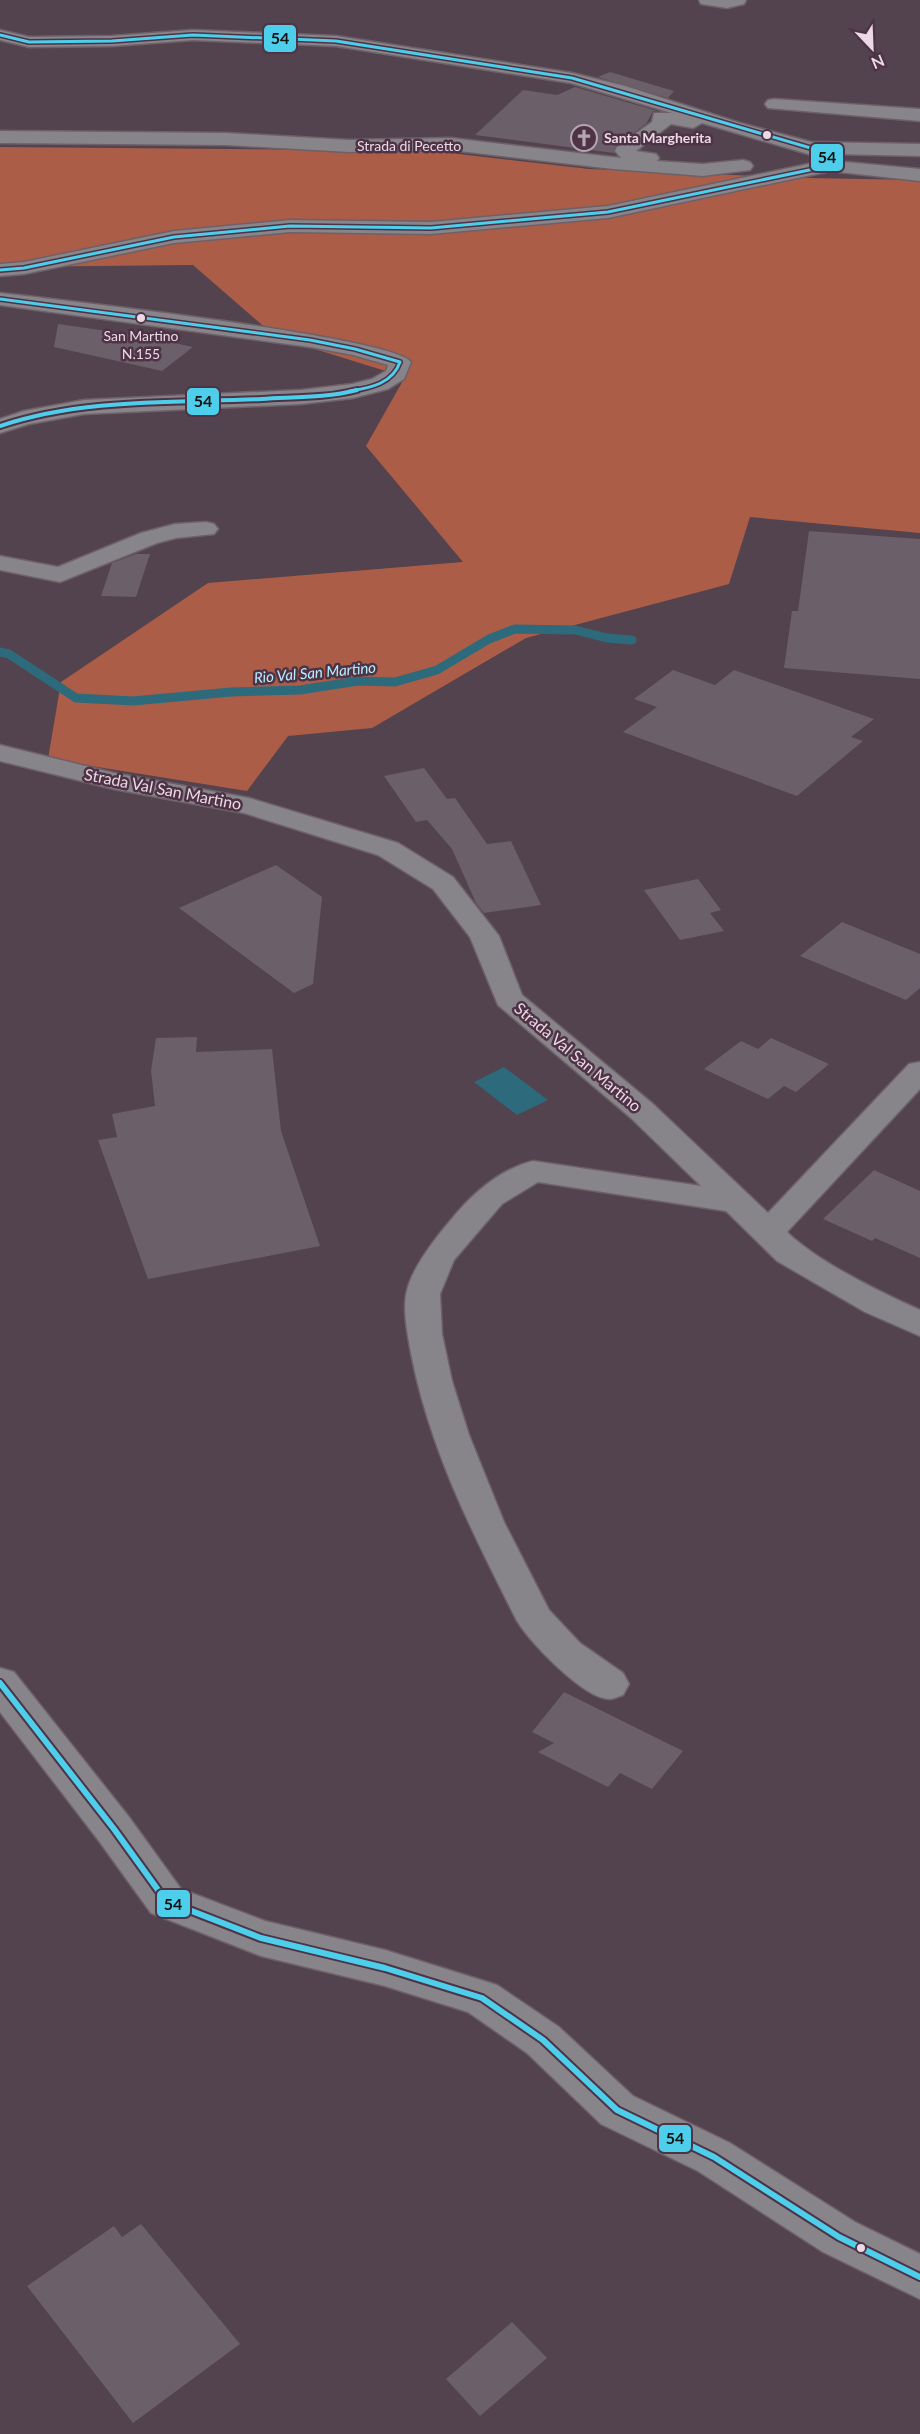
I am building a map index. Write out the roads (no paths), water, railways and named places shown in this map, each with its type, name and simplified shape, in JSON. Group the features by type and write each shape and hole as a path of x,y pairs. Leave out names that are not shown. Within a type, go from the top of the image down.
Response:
{"street":[{"path":"706,0 727,3 738,0"},
{"path":"0,35 29,42 112,41 193,35 336,41 572,78 620,90 820,157"},
{"path":"774,104 920,115"},
{"path":"762,163 632,156 624,152 662,124 661,117 681,119 820,157 920,175"},
{"name":"Strada di Pecetto","path":"0,137 226,139 350,146 451,144 614,163 703,170 820,157"},
{"path":"0,270 24,268 186,236 290,226 431,228 608,212 820,157 920,150"},
{"path":"0,299 328,342 400,362 396,374 380,384 353,391 301,397 84,407 24,418 0,426"},
{"path":"0,563 60,575 149,538 174,531 206,529"},
{"name":"Strada Val San Martino","path":"0,753 114,781 249,806 388,849 442,883 484,936 509,999 642,1111 789,1252 877,1304 920,1324"},
{"path":"768,1233 920,1071"},
{"path":"609,1684 566,1653 535,1619 490,1533 455,1444 434,1381 424,1334 423,1294 439,1257 465,1224 490,1197 533,1171 736,1202"},
{"path":"0,1683 114,1829 166,1901 261,1938 385,1968 482,1998 543,2040 617,2110 714,2157 839,2237 920,2277"}],"water":[{"path":"504,1067 548,1100 517,1115 474,1082"}],"waterway":[{"name":"Rio Val San Martino","path":"0,652 9,654 76,698 133,701 231,692 300,690 358,681 395,682 437,670 489,639 515,629 575,630 607,638 632,640"}],"place":[{"name":"Santa Margherita","path":"584,138"},
{"name":"San Martino N.155","path":"141,318"}]}
